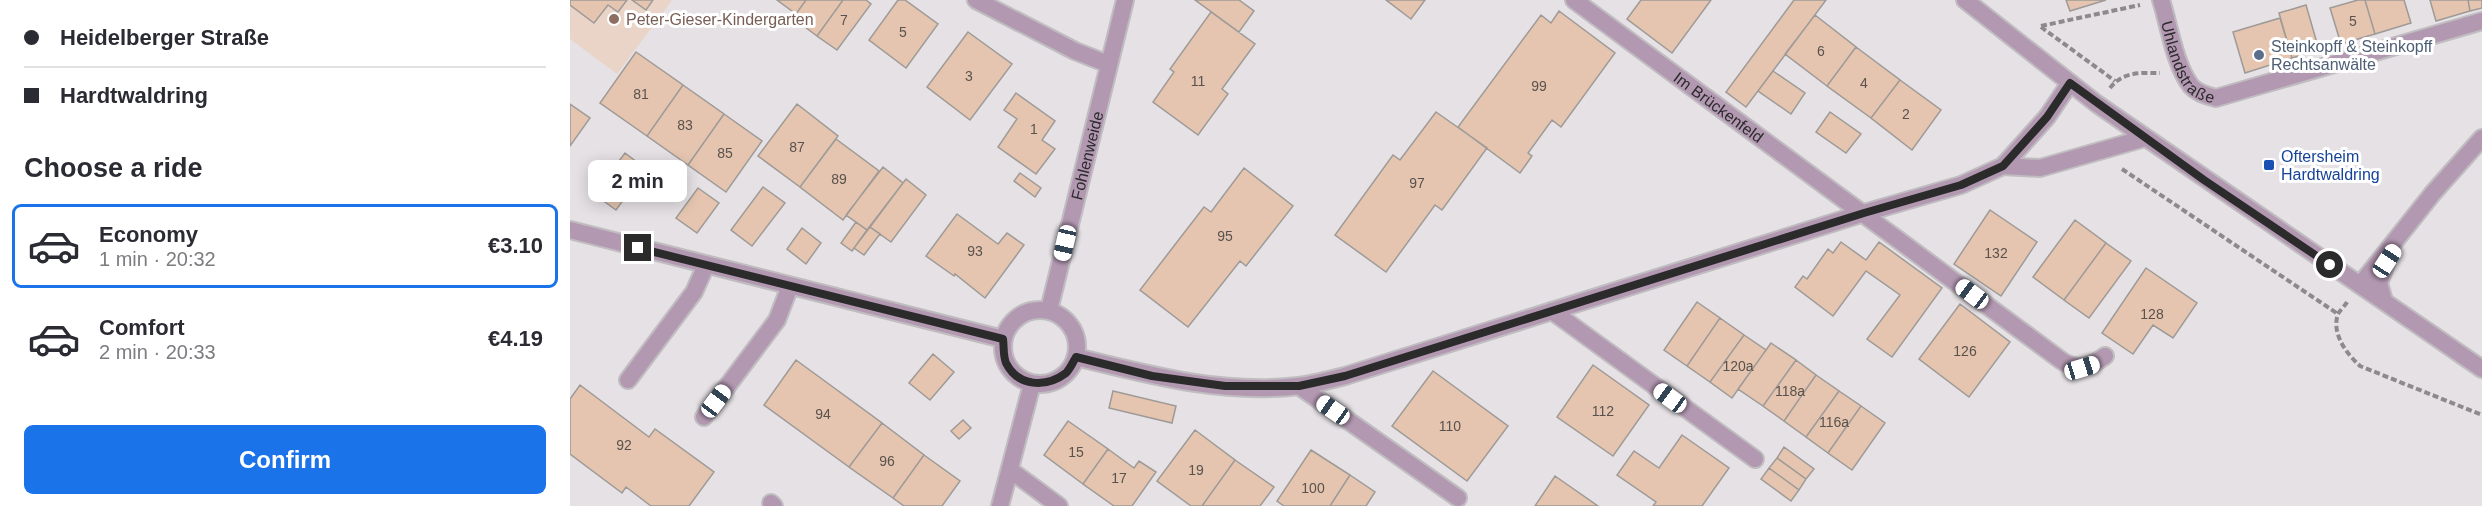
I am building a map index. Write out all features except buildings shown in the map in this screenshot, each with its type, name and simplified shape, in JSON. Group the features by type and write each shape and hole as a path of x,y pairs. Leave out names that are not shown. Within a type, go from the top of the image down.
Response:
{"street":[{"path":"976,0 1075,51 1108,64"},
{"name":"Fohlenweide","path":"1049,310 1125,0"},
{"name":"Im Brückenfeld","path":"1574,0 2062,361 2082,368 2094,364 2105,356"},
{"path":"1965,0 2070,83 2145,138 2482,369"},
{"name":"Uhlandstraße","path":"2161,0 2182,72 2192,87 2207,96 2216,98 2482,21"},
{"path":"1076,357 1184,382 1239,387 1299,386 1372,368 1864,213 1961,185 2003,166 2047,117 2070,83"},
{"path":"2003,166 2040,168 2145,138"},
{"path":"2364,288 2415,217 2482,138"},
{"path":"2364,288 2387,261 2415,217"},
{"path":"570,230 1003,339"},
{"path":"2384,301 2379,283 2387,261"},
{"path":"628,380 694,292 706,265"},
{"path":"704,417 777,320 790,286"},
{"path":"1049,310 1067,322 1076,337 1076,357 1068,372 1045,384 1032,384 1016,376 1005,361 1003,339 1010,324 1030,311 1049,310"},
{"path":"1552,311 1755,459"},
{"path":"1000,506 1032,384"},
{"path":"1299,386 1458,498"},
{"path":"1010,470 1059,506"}],"path":[{"path":"2041,26 2161,0"},
{"path":"2094,151 2338,314 2338,336 2348,355 2360,366 2482,415"}],"shaded area":[{"name":"Peter-Gieser-Kindergarten","path":"570,0 672,0 617,74 570,39"}],"place":[{"name":"Peter-Gieser-Kindergarten","path":"614,19"},
{"name":"Steinkopff & Steinkopff Rechtsanwälte","path":"2259,55"},
{"name":"Oftersheim Hardtwaldring","path":"2269,165"}],"route":[{"path":"638,248 1003,339 1005,361 1016,376 1032,384 1045,384 1068,372 1076,357 1184,382 1239,387 1299,386 1372,368 1864,213 1961,185 2003,166 2047,117 2070,83 2204,180 2330,265"}]}
